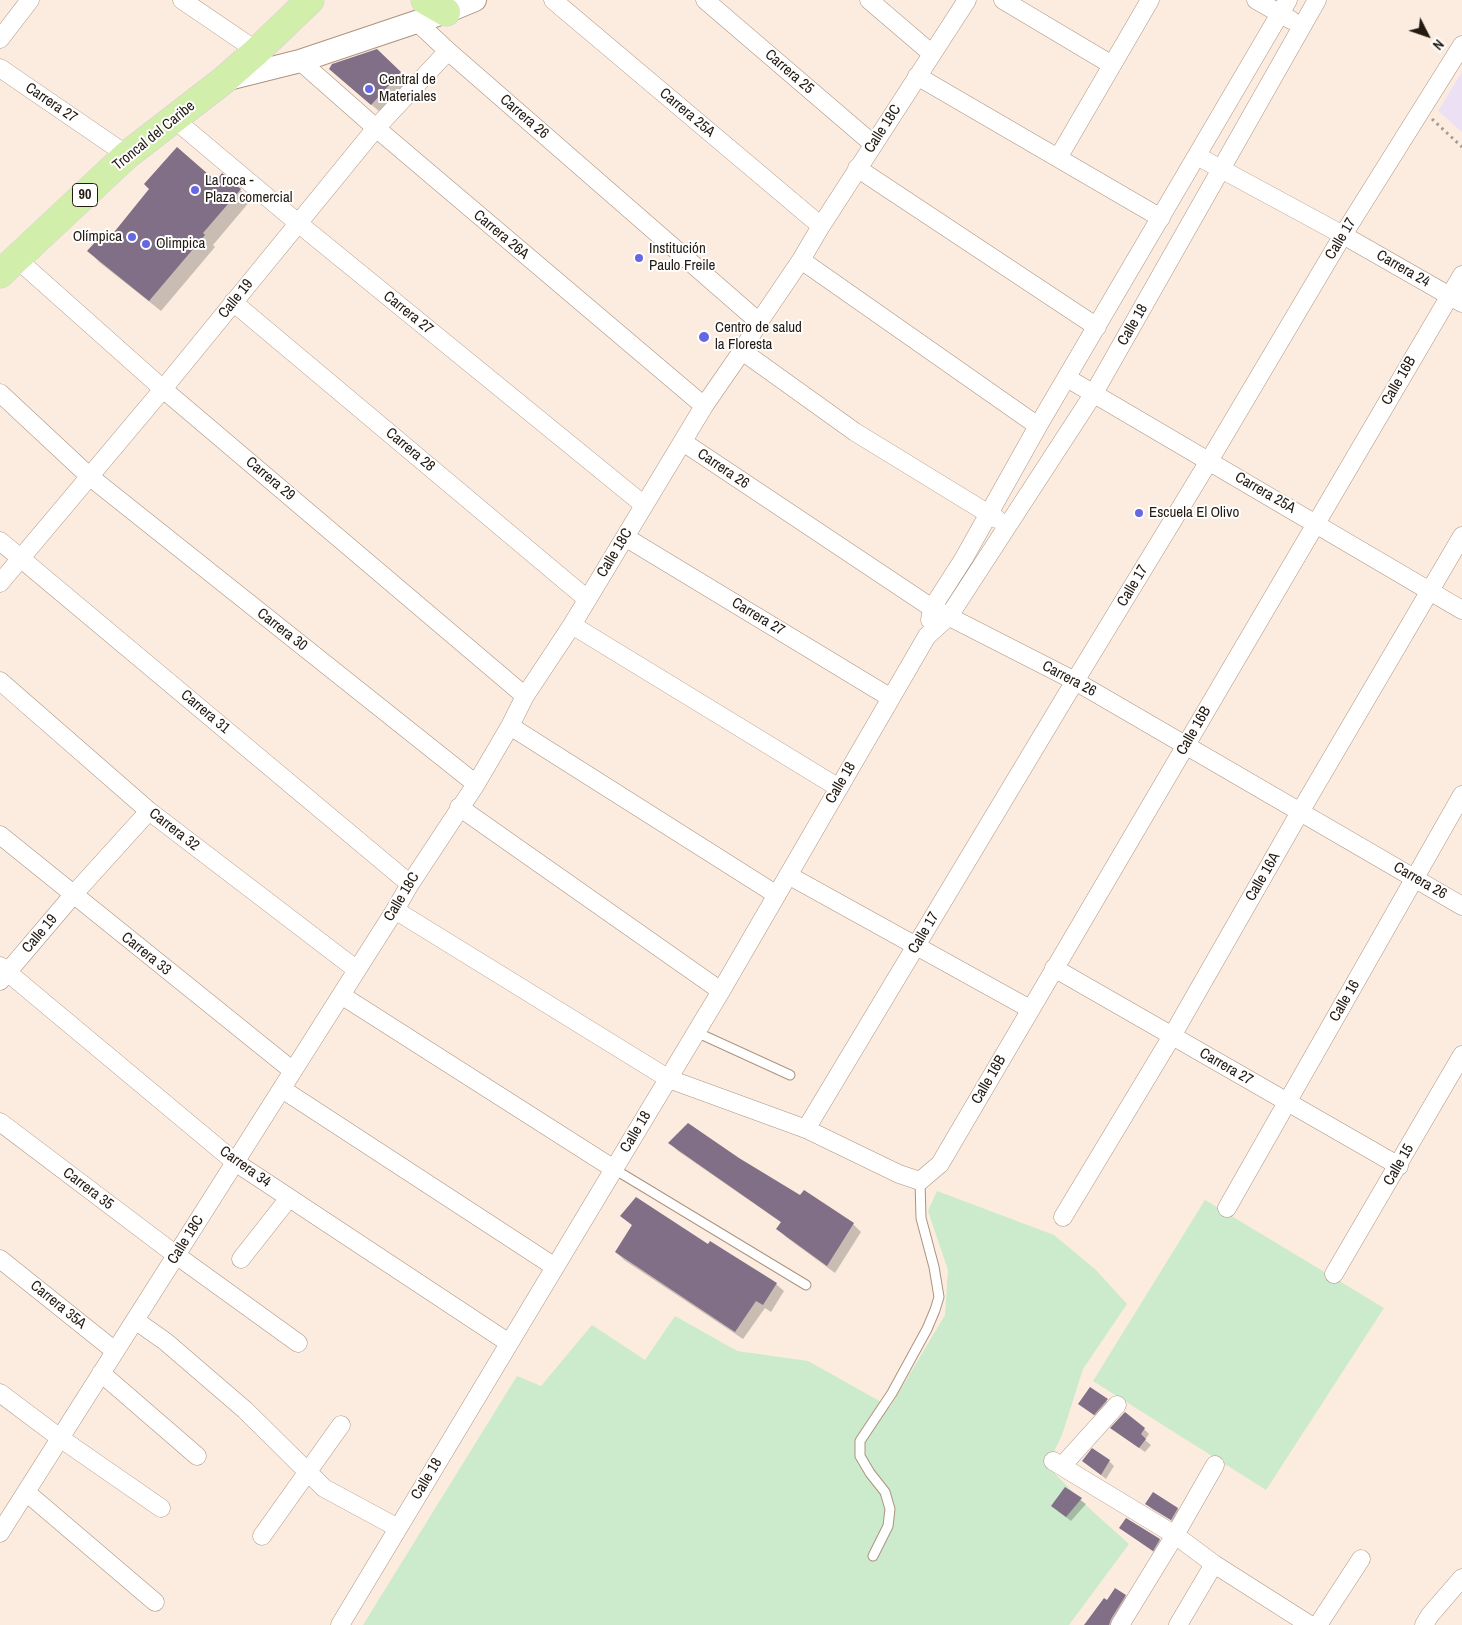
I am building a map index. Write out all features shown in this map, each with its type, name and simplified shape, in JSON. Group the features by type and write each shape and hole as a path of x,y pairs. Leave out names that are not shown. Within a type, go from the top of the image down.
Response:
{"main road":[{"name":"Troncal del Caribe","path":"9,266 127,155 224,80 310,0"}],"street":[{"path":"0,39 30,0"},
{"path":"182,0 257,51"},
{"path":"224,80 300,61 429,11 475,0"},
{"name":"Carrera 25A","path":"552,0 821,226"},
{"name":"Carrera 25","path":"705,0 873,144"},
{"path":"869,0 932,54"},
{"name":"Calle 18C","path":"0,1533 410,884 459,807 476,784 525,696 572,625 704,406 801,260 857,168 967,0"},
{"path":"1003,0 1112,65"},
{"path":"1058,158 1150,0"},
{"path":"1256,0 1284,7 1302,26"},
{"name":"Calle 18","path":"340,1625 722,991 927,636 949,616 1094,393 1317,0"},
{"name":"Calle 18","path":"927,636 932,608 964,558 1038,426 1284,7"},
{"path":"429,11 448,51"},
{"name":"Calle 17","path":"806,1129 1209,461 1343,235 1462,45"},
{"name":"Calle 19","path":"0,583 163,389 376,128 448,51"},
{"name":"Carrera 26","path":"448,51 759,322"},
{"name":"Carrera 26A","path":"300,61 376,128 704,406"},
{"name":"Carrera 27","path":"0,68 127,155"},
{"path":"917,76 1161,218"},
{"name":"Carrera 27","path":"174,119 298,223 644,505"},
{"name":"Carrera 24","path":"1197,156 1343,235 1456,300"},
{"name":"Calle 18","path":"857,168 1097,327"},
{"path":"801,260 1038,426"},
{"name":"Carrera 29","path":"9,266 163,389 525,696"},
{"name":"Calle 16B","path":"920,1181 940,1164 1316,524 1456,300 1462,275"},
{"name":"Carrera 28","path":"233,302 587,599"},
{"path":"742,351 855,432 1008,526"},
{"name":"Carrera 25A","path":"1067,378 1462,610"},
{"name":"Carrera 30","path":"0,393 89,476 476,784"},
{"name":"Carrera 26","path":"683,442 932,608 1075,681 1462,906"},
{"name":"Calle 16A","path":"1064,1217 1172,1036 1300,812 1462,536"},
{"name":"Carrera 27","path":"625,537 891,698"},
{"name":"Carrera 31","path":"0,541 410,884"},
{"path":"572,625 838,788"},
{"name":"Carrera 32","path":"0,681 149,811 357,970"},
{"path":"510,726 777,895"},
{"name":"Calle 16","path":"1227,1208 1462,795"},
{"path":"459,807 722,991"},
{"name":"Calle 19","path":"2,974 149,811"},
{"name":"Carrera 33","path":"0,836 293,1071"},
{"path":"788,875 1030,1009"},
{"path":"395,910 669,1079 806,1129 899,1174 920,1181"},
{"name":"Carrera 27","path":"1054,968 1398,1166"},
{"name":"Carrera 34","path":"2,974 235,1162 509,1343"},
{"path":"341,994 614,1169"},
{"name":"Calle 15","path":"1334,1274 1462,1055"},
{"path":"282,1089 555,1267"},
{"name":"Carrera 35","path":"0,1122 176,1255 298,1343"},
{"path":"241,1260 289,1198"},
{"name":"Carrera 35A","path":"0,1259 115,1352"},
{"path":"135,1320 166,1342 245,1410 324,1488 398,1528"},
{"path":"101,1373 197,1456"},
{"path":"0,1393 60,1438 161,1508"},
{"path":"1117,1404 1057,1464 1175,1535 1214,1564 1310,1625"},
{"path":"262,1536 341,1425"},
{"path":"1120,1625 1215,1465"},
{"path":"26,1492 155,1602"},
{"path":"1318,1625 1361,1559"},
{"path":"1178,1625 1214,1564"},
{"path":"1424,1625 1430,1615 1462,1578"}],"lane":[{"path":"696,1032 790,1075"},
{"path":"614,1169 806,1285"},
{"path":"873,1556 888,1526 890,1509 885,1492 860,1456 860,1441 884,1406 927,1329 936,1310 938,1297 934,1267 921,1218 920,1181"}],"path":[{"path":"1422,110 1462,147"}],"shaded area":[{"path":"1462,72 1462,132 1438,111"}],"green space":[{"path":"937,1191 1054,1235 1096,1270 1127,1304 1083,1369 1062,1435 1047,1466 1090,1509 1129,1544 1069,1625 363,1625 517,1376 541,1386 592,1325 645,1360 675,1316 737,1351 808,1361 890,1407 945,1315 948,1270 928,1211"},
{"path":"1205,1200 1384,1308 1266,1490 1093,1381"}],"building":[{"name":"Central de Materiales","path":"377,49 401,72 371,105 329,69 332,64"},
{"path":"177,147 216,181 222,173 241,189 149,301 87,251 106,230 111,236 149,189 144,184"},
{"path":"688,1123 739,1158 800,1195 804,1190 854,1223 827,1266 776,1229 781,1222 668,1143"},
{"path":"636,1197 708,1244 710,1241 777,1283 763,1305 756,1301 735,1332 615,1252 632,1225 620,1216"},
{"path":"1090,1387 1108,1399 1094,1415 1078,1404"},
{"path":"1125,1412 1145,1428 1141,1434 1146,1439 1139,1448 1110,1428"},
{"path":"1092,1448 1110,1460 1101,1475 1082,1461"},
{"path":"1065,1487 1082,1498 1066,1517 1051,1506"},
{"path":"1153,1492 1178,1508 1171,1520 1145,1504"},
{"path":"1126,1518 1160,1539 1153,1551 1119,1528"},
{"path":"1115,1588 1126,1595 1109,1625 1084,1625 1104,1598 1107,1600"}],"place":[{"name":"Central de Materiales","path":"369,89"},
{"name":"La roca - Plaza comercial","path":"195,190"},
{"name":"Olímpica","path":"132,237"},
{"name":"Olimpica","path":"146,244"},
{"name":"Institución Paulo Freile","path":"639,258"},
{"name":"Centro de salud la Floresta","path":"704,337"},
{"name":"Escuela El Olivo","path":"1139,513"}]}
